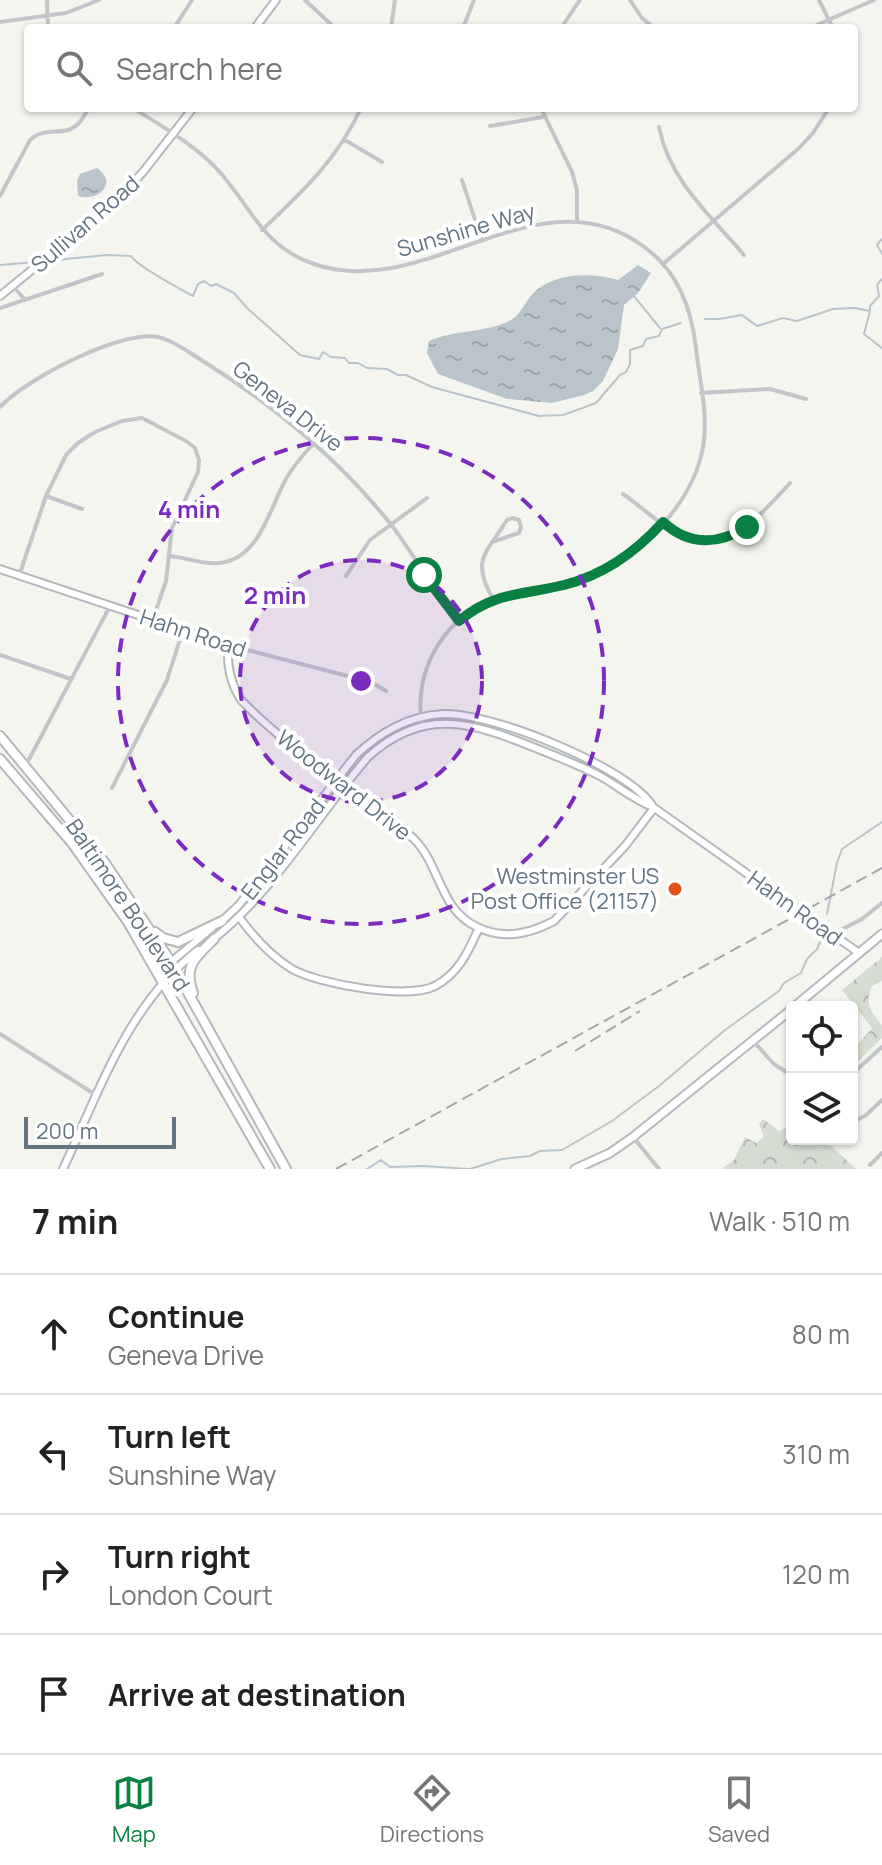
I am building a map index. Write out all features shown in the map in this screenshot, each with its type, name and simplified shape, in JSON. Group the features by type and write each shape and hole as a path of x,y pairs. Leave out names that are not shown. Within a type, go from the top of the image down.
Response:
{"highway":[{"name":"Baltimore Boulevard","path":"0,736 96,852 174,966 286,1169"},
{"name":"Baltimore Boulevard","path":"0,759 72,843 130,926 270,1169"},
{"path":"144,921 163,938 178,942 222,921"},
{"path":"201,1016 188,972 197,956 214,939"}],"main road":[{"path":"801,1001 882,934"},
{"path":"575,1169 610,1153 633,1137 786,1014"}],"street":[{"path":"47,0 48,24"},
{"path":"0,22 77,10 99,0"},
{"path":"177,24 192,0"},
{"path":"258,24 276,0"},
{"path":"305,0 331,24"},
{"path":"392,24 395,0"},
{"path":"465,24 474,0"},
{"path":"564,24 580,0"},
{"path":"630,0 649,24"},
{"path":"819,0 832,24"},
{"path":"819,24 874,0"},
{"path":"0,196 30,140 48,130 69,130 86,112"},
{"name":"Sunshine Way","path":"139,112 203,156 221,174 262,230 289,253 324,267 348,271 389,269 538,224 577,221 620,232 642,245 663,264 678,285 691,315 705,427 701,457 691,481 663,522 631,553 597,573 564,585 493,599 459,621 438,646 425,670 419,693 422,726"},
{"name":"Sullivan Road","path":"0,296 116,201 190,112"},
{"path":"262,230 319,175 345,140 359,112"},
{"path":"542,112 575,180 577,221"},
{"path":"663,264 806,141 826,112"},
{"path":"490,126 543,117"},
{"path":"659,127 665,153 677,176 744,255"},
{"path":"345,140 382,162"},
{"path":"462,180 482,241"},
{"path":"0,308 102,274"},
{"path":"13,286 25,300"},
{"name":"Geneva Drive","path":"0,407 31,382 109,345 128,338 156,337 172,343 248,390 354,482 390,524 432,588 459,621"},
{"path":"701,393 770,389 806,399"},
{"path":"19,576 46,496 66,455 86,437 136,418 163,427 195,448 199,460 198,472 172,528 166,581 153,620"},
{"path":"169,556 220,563 246,552 255,541 290,472 313,444"},
{"path":"623,494 687,538 713,541 725,539 747,527 790,483"},
{"path":"46,496 82,509"},
{"path":"346,576 362,549 427,498"},
{"path":"493,599 480,571 481,563 507,520 519,520 519,533 495,541"},
{"name":"Hahn Road","path":"0,569 228,645 371,682 386,691"},
{"path":"26,765 110,606"},
{"path":"112,788 167,680 183,630"},
{"name":"Woodward Drive","path":"228,645 229,674 241,700 344,786 413,838 428,858 448,902 458,914 479,928"},
{"path":"0,655 71,679"},
{"name":"Hahn Road","path":"420,717 454,714 497,722 593,762 635,787 654,807"},
{"name":"Englar Road","path":"63,1169 125,1038 161,980 239,905 356,755 380,735 420,717"},
{"name":"Hahn Road","path":"422,726 452,723 484,728 563,759 654,807 859,953"},
{"name":"Englar Road","path":"174,966 214,939 239,917 368,757 383,744 422,726"},
{"path":"239,917 273,954 297,972 312,978 401,993 431,988 450,976 468,953 479,928 515,934 554,921 618,854 654,807"},
{"path":"833,934 862,919 882,903"},
{"path":"0,1034 96,1095"},
{"path":"753,1041 774,1064 788,1073"},
{"path":"853,1073 882,1047"},
{"path":"858,1119 882,1100"},
{"path":"633,1137 659,1169"},
{"path":"870,1165 882,1153"}],"green space":[{"path":"882,957 882,981 872,986 869,1003 882,1025 882,1038 858,1061 858,1044 872,1028 858,1010 858,1001 851,1001 842,990"},
{"path":"763,1119 779,1131 786,1127 786,1145 830,1145 856,1169 721,1169 734,1160 745,1137 756,1143 764,1137 759,1124"}],"water":[{"path":"97,168 106,180 103,190 92,196 78,196 80,174"},
{"path":"638,265 651,273 638,293 624,305 618,349 603,381 584,395 552,403 507,399 438,374 427,353 429,341 512,320 531,296 549,282 584,275 618,280"}],"waterway":[{"path":"882,239 877,245 882,254"},
{"path":"46,263 107,255 131,256 149,271 193,296 198,284 204,281 234,293 300,355 319,359 323,352 331,357 345,358 349,363 387,369 432,387 539,416 563,415 596,403 626,372 630,364 630,350 643,346 646,339 659,336 662,329 681,323"},
{"path":"0,265 36,262"},
{"path":"870,310 879,296 877,285 882,279"},
{"path":"633,295 660,328"},
{"path":"705,319 742,315 757,326 783,318 797,321 833,309 855,308 870,311 864,334 882,348"},
{"path":"827,914 842,849 882,822"},
{"path":"470,1169 540,1151 562,1150 612,1121 779,991 784,983 801,973 822,938"},
{"path":"367,1169 381,1160 390,1167 469,1169"}],"railway":[{"path":"336,1169 882,868"},
{"path":"575,1051 640,1011"}],"place":[{"name":"Westminster US Post Office (21157)","path":"675,889"}],"route":[{"path":"424,575 459,621 493,599 526,590 564,585 608,568 631,553 663,522 687,538 713,541 735,535 747,527"}]}
